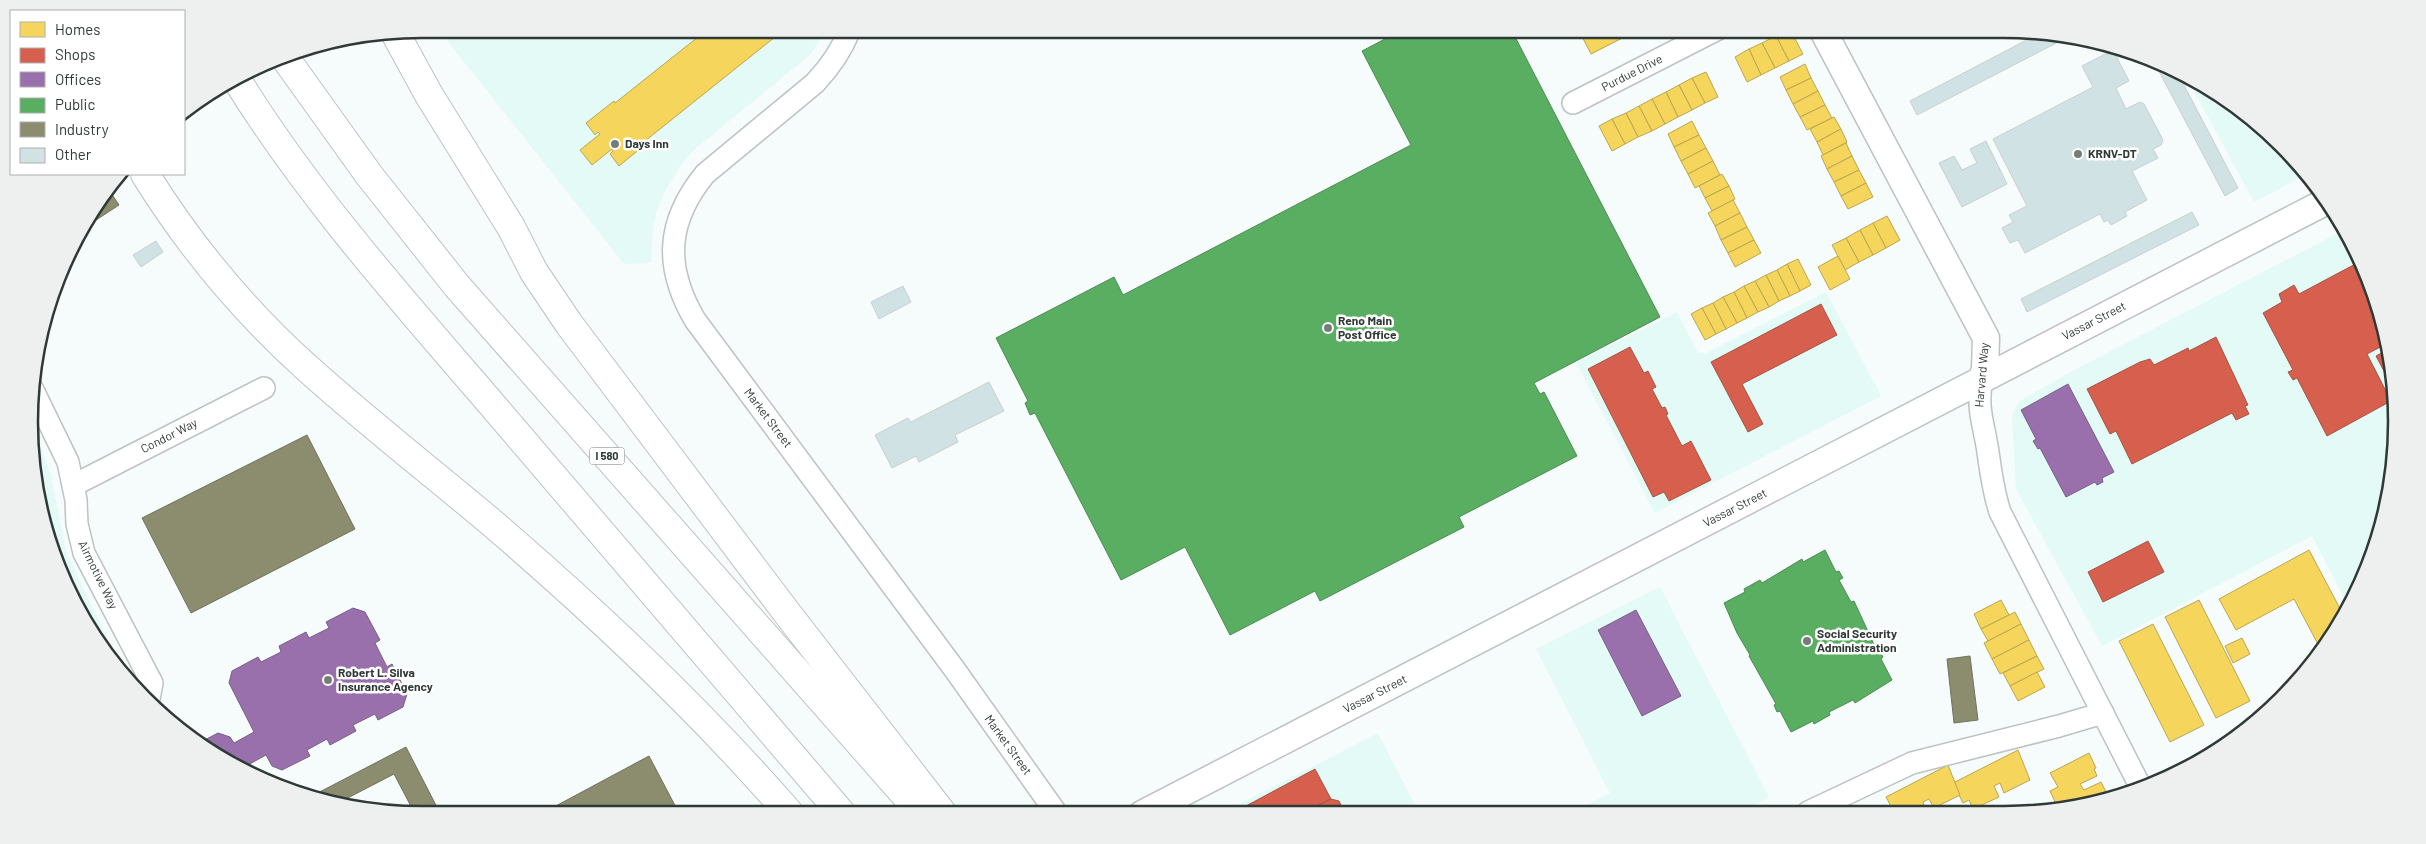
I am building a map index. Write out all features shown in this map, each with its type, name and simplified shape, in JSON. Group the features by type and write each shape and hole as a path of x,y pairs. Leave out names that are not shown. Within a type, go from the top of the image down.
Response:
{"highway":[{"path":"397,38 429,95 511,227 534,272"},
{"path":"380,40 430,128 487,218 534,272 602,369 937,806"},
{"name":"I 580","path":"288,62 369,174 458,286 915,806"},
{"path":"239,84 254,108 296,166 386,281 835,806"},
{"path":"146,175 219,277 305,366 500,531 630,646 713,728 783,806"}],"street":[{"name":"Market Street","path":"846,38 831,66 815,83 705,174 691,192 680,213 674,237 676,277 683,299 695,320 955,670 1051,806"},
{"name":"Purdue Drive","path":"1573,103 1700,38"},
{"name":"Harvard Way","path":"1827,38 1986,338 1985,369 1982,379 1979,410 1994,494 2000,512 2138,782"},
{"name":"Vassar Street","path":"1157,806 2321,204"},
{"name":"Condor Way","path":"74,485 264,388"},
{"name":"Airmotive Way","path":"38,400 62,448 74,485 77,524 84,553 147,672 152,683 150,694"},
{"path":"1821,806 1912,763 2059,726 2102,713"}],"shaded area":[{"name":"Days Inn","path":"445,38 821,38 811,54 695,149 682,163 664,193 657,210 653,228 651,263 624,264"},
{"path":"2191,86 2218,102 2258,133 2301,178 2254,202"},
{"path":"2339,233 2349,252 2368,298 2381,347 2388,397 2388,447 2381,497 2368,546 2345,600 2312,536 2102,646 2016,489 2012,418 2015,408 2020,401 2074,370"},
{"path":"1826,292 1881,396 1655,513 1576,363 1677,312 1698,353 1706,353"},
{"path":"38,443 51,475 66,552 114,652 102,636 77,592 58,546 45,497"},
{"path":"1660,587 1769,797 1753,806 1585,806 1610,793 1536,649"},
{"path":"1378,733 1415,806 1236,806"}],"building: Homes":[{"path":"697,38 774,38 645,141 647,143 619,166 610,154 613,151 612,149 592,165 580,150 600,134 598,132 595,135 586,123 614,101 615,103"},
{"path":"1583,38 1622,38 1591,54"},
{"path":"1772,38 1777,38 1789,61 1775,68 1762,43"},
{"path":"1777,38 1795,38 1803,54 1789,61"},
{"path":"1762,43 1775,68 1761,75 1749,49"},
{"path":"1749,49 1761,75 1747,82 1735,57"},
{"path":"1805,64 1811,78 1786,90 1780,77"},
{"path":"1706,72 1718,97 1705,103 1692,78"},
{"path":"1692,78 1705,103 1692,110 1679,85"},
{"path":"1811,78 1818,91 1793,104 1786,90"},
{"path":"1679,85 1692,110 1678,117 1666,92"},
{"path":"1818,91 1825,105 1800,117 1793,104"},
{"path":"1666,92 1678,117 1665,124 1652,99"},
{"path":"1652,99 1665,124 1652,131 1639,106"},
{"path":"1825,105 1832,118 1807,130 1800,117"},
{"path":"1639,106 1652,131 1638,137 1626,113"},
{"path":"1626,113 1638,137 1625,144 1612,119"},
{"path":"1834,117 1841,129 1817,142 1810,129"},
{"path":"1612,119 1625,144 1612,151 1599,126"},
{"path":"1692,121 1699,135 1674,147 1668,134"},
{"path":"1841,129 1847,142 1823,155 1817,142"},
{"path":"1699,135 1706,148 1681,161 1674,147"},
{"path":"1846,143 1852,156 1827,169 1821,156"},
{"path":"1706,148 1713,161 1688,174 1681,161"},
{"path":"1852,156 1859,170 1834,182 1827,169"},
{"path":"1713,161 1720,175 1695,188 1688,174"},
{"path":"1859,170 1866,183 1841,196 1834,182"},
{"path":"1722,174 1729,186 1705,198 1699,186"},
{"path":"1866,183 1873,197 1848,209 1841,196"},
{"path":"1729,186 1735,199 1712,211 1705,198"},
{"path":"1733,200 1740,213 1715,226 1708,213"},
{"path":"1740,213 1747,227 1721,240 1715,226"},
{"path":"1887,216 1900,240 1886,248 1873,223"},
{"path":"1873,223 1886,248 1873,255 1860,230"},
{"path":"1747,227 1754,240 1728,253 1721,240"},
{"path":"1860,230 1873,255 1859,262 1846,238"},
{"path":"1846,238 1859,262 1845,270 1832,245"},
{"path":"1754,240 1761,253 1735,267 1728,253"},
{"path":"1838,256 1850,279 1830,290 1818,267"},
{"path":"1798,259 1811,285 1800,291 1787,264"},
{"path":"1787,264 1800,291 1790,296 1777,270"},
{"path":"1777,270 1790,296 1779,301 1766,275"},
{"path":"1766,275 1779,301 1769,307 1755,281"},
{"path":"1755,281 1769,307 1758,312 1744,286"},
{"path":"1744,286 1758,312 1747,318 1734,292"},
{"path":"1734,292 1747,318 1737,323 1723,297"},
{"path":"1723,297 1737,323 1726,329 1713,303"},
{"path":"1713,303 1726,329 1716,334 1702,308"},
{"path":"1702,308 1716,334 1705,340 1691,314"},
{"path":"2309,550 2340,609 2318,644 2294,599 2236,630 2219,599"},
{"path":"2001,600 2009,615 1981,629 1974,614"},
{"path":"2199,600 2250,701 2216,718 2165,617"},
{"path":"2015,612 2021,624 1988,641 1981,629"},
{"path":"2021,624 2029,640 1992,659 1984,643"},
{"path":"2153,624 2204,725 2170,742 2119,641"},
{"path":"2242,638 2250,654 2233,663 2225,646"},
{"path":"2029,640 2037,656 2000,674 1992,659"},
{"path":"2037,656 2044,669 2010,686 2003,673"},
{"path":"2037,672 2045,687 2018,701 2010,686"},
{"path":"2018,750 2030,780 2004,793 2000,783 1994,786 1999,797 1980,806 1972,806 1969,800 1963,803 1953,783"},
{"path":"2089,753 2096,768 2094,769 2097,776 2080,784 2084,790 2101,782 2106,792 2056,803 2050,791 2058,787 2050,773"},
{"path":"1948,765 1960,795 1938,806 1933,806 1929,799 1923,802 1925,806 1891,806 1886,797"}],"building: Shops":[{"path":"2354,264 2368,298 2381,347 2367,354 2388,395 2388,403 2327,436 2297,378 2293,380 2288,372 2293,370 2263,313 2282,302 2279,294 2294,285 2299,294"},
{"path":"1821,304 1837,335 1742,384 1763,424 1748,432 1711,362"},
{"path":"2216,337 2248,405 2245,406 2249,414 2236,420 2232,413 2132,464 2116,431 2110,434 2087,389 2140,362 2150,359 2154,365 2188,348 2189,351"},
{"path":"1630,347 1644,373 1648,371 1656,387 1652,389 1662,408 1665,407 1668,414 1666,415 1682,446 1691,441 1711,480 1669,501 1664,492 1653,497 1588,369"},
{"path":"2382,353 2385,373 2376,356"},
{"path":"2148,541 2164,572 2103,602 2088,572"},
{"path":"1315,769 1331,799 1317,806 1246,806"},
{"path":"1331,799 1339,801 1342,806 1317,806"}],"building: Offices":[{"path":"2068,384 2114,472 2102,478 2103,482 2097,485 2095,482 2066,497 2040,448 2038,449 2033,441 2036,439 2021,410"},
{"path":"353,608 365,612 380,640 375,643 387,667 392,664 407,694 403,707 378,720 375,714 353,725 356,731 330,745 327,739 307,750 310,756 282,770 272,766 266,755 248,765 205,740 218,733 230,737 234,743 254,732 229,683 232,671 258,657 261,662 281,652 279,646 306,632 309,638 329,628 326,622"},
{"path":"1636,610 1681,696 1642,716 1598,630"}],"building: Public":[{"name":"Reno Main Post Office","path":"1387,38 1516,38 1660,317 1534,383 1540,394 1544,392 1577,456 1459,517 1464,527 1320,601 1315,591 1230,635 1185,547 1121,580 1035,413 1030,415 1025,403 1028,401 996,338 1114,277 1123,295 1411,145 1362,51"},
{"name":"Social Security Administration","path":"1825,550 1836,572 1839,571 1843,578 1839,580 1851,602 1854,601 1877,651 1879,650 1883,657 1881,659 1892,680 1855,703 1853,700 1829,712 1830,715 1814,724 1813,721 1791,732 1780,711 1777,712 1774,705 1776,704 1737,633 1724,603 1745,592 1744,589 1760,580 1762,583 1802,559 1803,562"}],"building: Industry":[{"path":"112,195 119,205 94,221"},
{"path":"307,435 355,529 191,613 142,518"},
{"path":"1970,656 1978,720 1954,723 1947,659"},
{"path":"406,747 436,806 411,806 394,774 346,799 319,792"},
{"path":"649,756 675,806 556,806"}],"building: Other":[{"path":"2030,38 2059,42 1917,115 1910,101"},
{"name":"KRNV-DT","path":"2109,52 2115,54 2129,81 2116,88 2126,109 2140,102 2144,104 2163,140 2161,145 2153,149 2158,158 2132,171 2147,200 2125,212 2127,216 2111,225 2108,220 2104,222 2100,214 2025,253 2018,240 2010,243 2002,228 2013,222 2009,215 2027,206 1993,139 2093,87 2082,66"},
{"path":"2158,70 2182,81 2238,188 2225,196"},
{"path":"1986,141 2007,184 1962,207 1939,163 1954,156 1962,170 1977,163 1970,149"},
{"path":"2192,212 2199,225 2027,312 2021,299"},
{"path":"156,241 163,252 141,267 133,255"},
{"path":"903,286 911,302 879,319 871,302"},
{"path":"989,382 1004,411 955,435 958,442 919,462 916,456 892,468 875,435 908,418 911,422"}],"place":[{"name":"Days Inn","path":"615,144"},
{"name":"KRNV-DT","path":"2078,154"},
{"name":"Reno Main Post Office","path":"1328,328"},
{"name":"Social Security Administration","path":"1807,641"},
{"name":"Robert L. Silva Insurance Agency","path":"328,680"}]}
